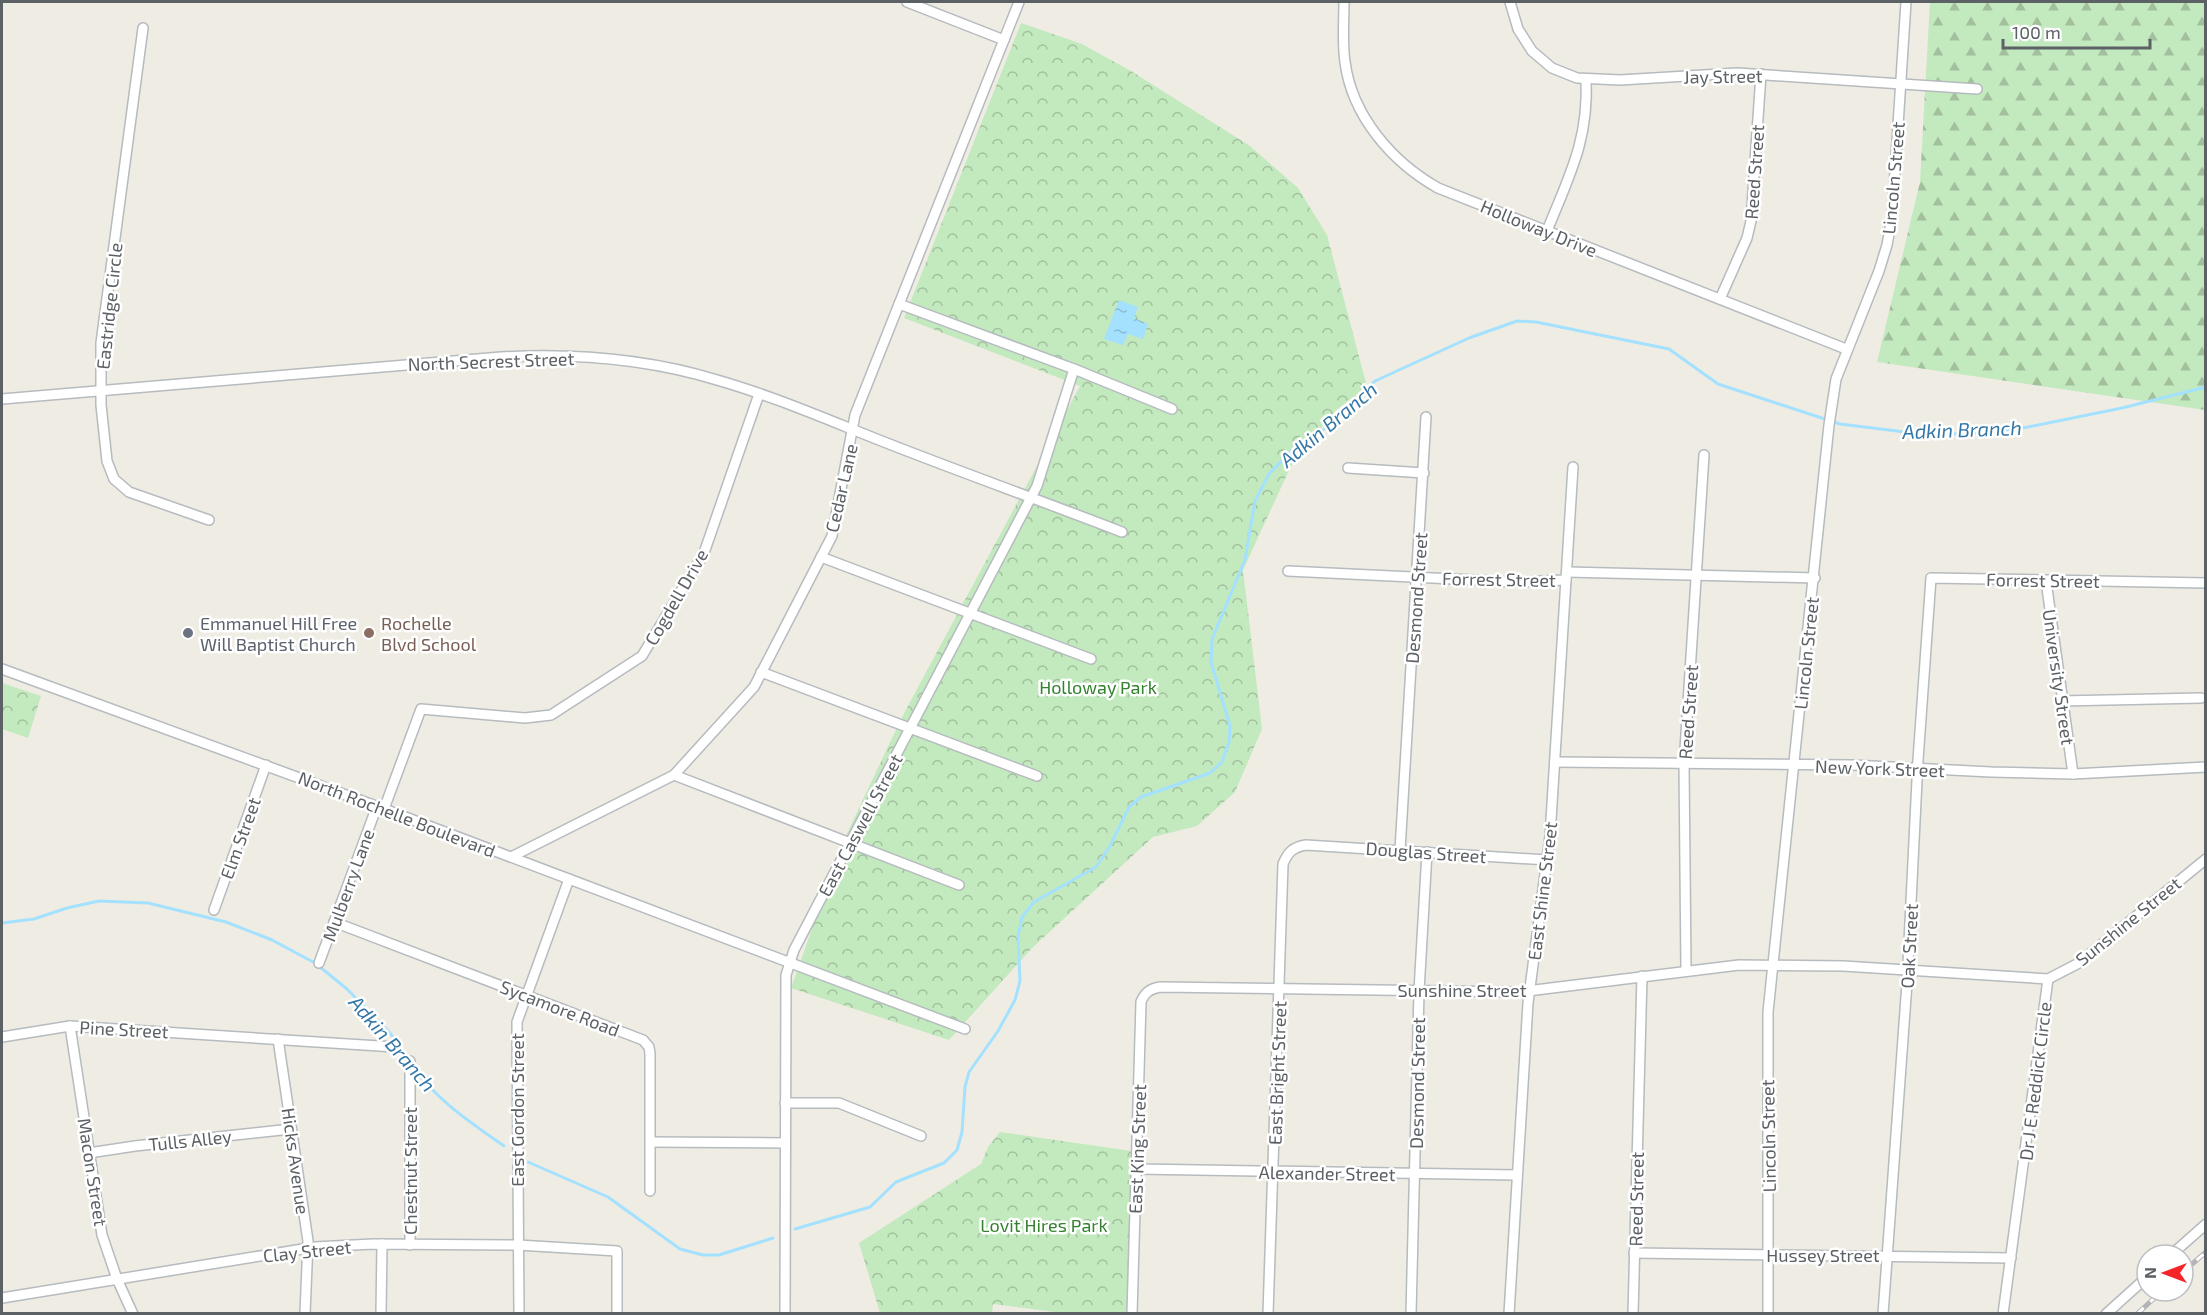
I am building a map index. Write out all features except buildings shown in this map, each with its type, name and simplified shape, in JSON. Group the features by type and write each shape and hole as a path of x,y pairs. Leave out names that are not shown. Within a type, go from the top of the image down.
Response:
{"street":[{"path":"907,2 1004,40"},
{"name":"Cedar Lane","path":"511,857 674,775 754,687 832,536 855,415 1019,2"},
{"name":"Holloway Drive","path":"1344,2 1345,61 1359,105 1384,144 1409,169 1438,188 1846,349"},
{"name":"Jay Street","path":"1510,2 1518,29 1527,44 1539,57 1560,72 1586,79 1653,79 1722,73 1977,88"},
{"name":"Lincoln Street","path":"1768,1314 1767,1066 1772,965 1815,578 1829,425 1836,379 1879,270 1892,218 1906,2"},
{"name":"Eastridge Circle","path":"143,28 101,343 101,405 107,461 114,479 129,492 209,520"},
{"name":"Reed Street","path":"1720,299 1747,238 1751,221 1761,74"},
{"path":"1547,231 1582,139 1586,115 1586,79"},
{"path":"899,304 1074,369 1172,409"},
{"name":"North Secrest Street","path":"2,399 520,356 570,356 660,366 716,379 759,393 1122,532"},
{"name":"East Caswell Street","path":"785,1314 786,975 794,950 1032,497 1074,369"},
{"name":"Cogdell Drive","path":"413,730 421,709 525,717 551,715 642,656 704,553 759,393"},
{"name":"Desmond Street","path":"1400,850 1426,417"},
{"name":"Reed Street","path":"1686,970 1684,765 1704,455"},
{"name":"East Shine Street","path":"1509,1314 1530,990 1547,860 1555,762 1573,467"},
{"path":"1348,468 1424,473"},
{"path":"821,557 1090,659"},
{"name":"Forrest Street","path":"1288,570 1515,582 1566,576 1815,578"},
{"name":"Forrest Street","path":"1931,578 2205,583"},
{"name":"Oak Street","path":"1883,1314 1931,578"},
{"name":"University Street","path":"2046,580 2061,701 2073,774"},
{"name":"North Rochelle Boulevard","path":"2,669 266,765 965,1029"},
{"path":"761,672 1036,776"},
{"path":"2061,701 2201,698"},
{"name":"Mulberry Lane","path":"319,963 413,730"},
{"name":"New York Street","path":"1555,762 1852,765 2073,774 2205,767"},
{"name":"Elm Street","path":"214,910 266,765"},
{"path":"674,775 960,885"},
{"name":"Douglas Street","path":"1306,845 1547,860"},
{"name":"East Bright Street","path":"1268,1314 1283,864 1287,854 1297,847 1306,845"},
{"name":"Desmond Street","path":"1411,1314 1419,991 1426,852"},
{"name":"Sunshine Street","path":"2048,979 2079,963 2205,859"},
{"name":"East Gordon Street","path":"519,1314 517,1022 569,879"},
{"name":"Sycamore Road","path":"334,922 643,1040 649,1047 650,1191"},
{"name":"Sunshine Street","path":"1152,989 1160,987 1419,991 1530,990 1686,970 1739,965 1772,965"},
{"name":"Dr J E Reddick Circle","path":"1772,965 1843,966 2048,979 2003,1314"},
{"name":"Reed Street","path":"1633,1314 1642,976"},
{"name":"East King Street","path":"1132,1314 1141,1002 1144,994 1152,989"},
{"name":"Pine Street","path":"2,1037 70,1026 278,1039"},
{"name":"Macon Street","path":"70,1026 102,1234 117,1279 133,1314"},
{"path":"278,1039 395,1047"},
{"name":"Hicks Avenue","path":"278,1039 308,1248 305,1314"},
{"name":"Chestnut Street","path":"410,1061 410,1245"},
{"path":"785,1103 839,1103 921,1136"},
{"name":"Tulls Alley","path":"89,1152 291,1129"},
{"path":"651,1142 785,1143"},
{"name":"Alexander Street","path":"1137,1169 1517,1175"},
{"path":"2184,1243 2205,1224"},
{"name":"Clay Street","path":"2,1298 308,1248 381,1244 518,1245 617,1251 617,1314"},
{"name":"Chestnut Street","path":"381,1244 381,1314"},
{"name":"Hussey Street","path":"1634,1253 2011,1258"},
{"path":"2106,1314 2135,1288"}],"green space":[{"path":"1930,2 2205,2 2205,410 1877,362 1920,182"},
{"name":"Holloway Park","path":"1021,23 1082,44 1131,71 1250,146 1298,188 1327,235 1367,387 1336,410 1291,466 1243,570 1262,729 1235,792 1197,826 1153,837 1032,948 949,1040 791,988 842,844 902,717 1080,386 904,318"},
{"path":"2,683 41,696 28,738 2,729"},
{"name":"Lovit Hires Park","path":"1000,1132 1138,1152 1127,1313 1062,1313 993,1304 992,1313 880,1313 859,1243 981,1164 988,1147"}],"water":[{"path":"1119,300 1138,307 1134,318 1148,324 1143,339 1128,334 1123,345 1104,339"}],"waterway":[{"name":"Adkin Branch","path":"795,1229 870,1207 896,1182 944,1163 957,1150 962,1132 965,1087 969,1072 998,1031 1015,1000 1020,981 1018,936 1022,917 1034,902 1096,867 1110,846 1129,807 1141,797 1210,773 1222,762 1229,742 1230,726 1211,662 1212,639 1245,560 1255,501 1269,474 1297,445 1322,431 1375,381 1469,338 1517,321 1536,322 1669,349 1718,384 1840,424 1913,433 1966,434 2023,428 2122,408 2206,387"},
{"name":"Adkin Branch","path":"2,923 34,919 99,901 148,903 226,922 272,940 315,963 347,989 390,1033 409,1060"},
{"name":"Adkin Branch","path":"412,1065 421,1078 443,1100 504,1146"},
{"name":"Adkin Branch","path":"528,1162 608,1197 680,1249 703,1255 719,1255 773,1238"}],"railway":[{"path":"2195,1262 2206,1252"},
{"path":"2137,1314 2149,1303"}],"place":[{"name":"Emmanuel Hill Free Will Baptist Church","path":"188,633"},
{"name":"Rochelle Blvd School","path":"369,633"}]}
